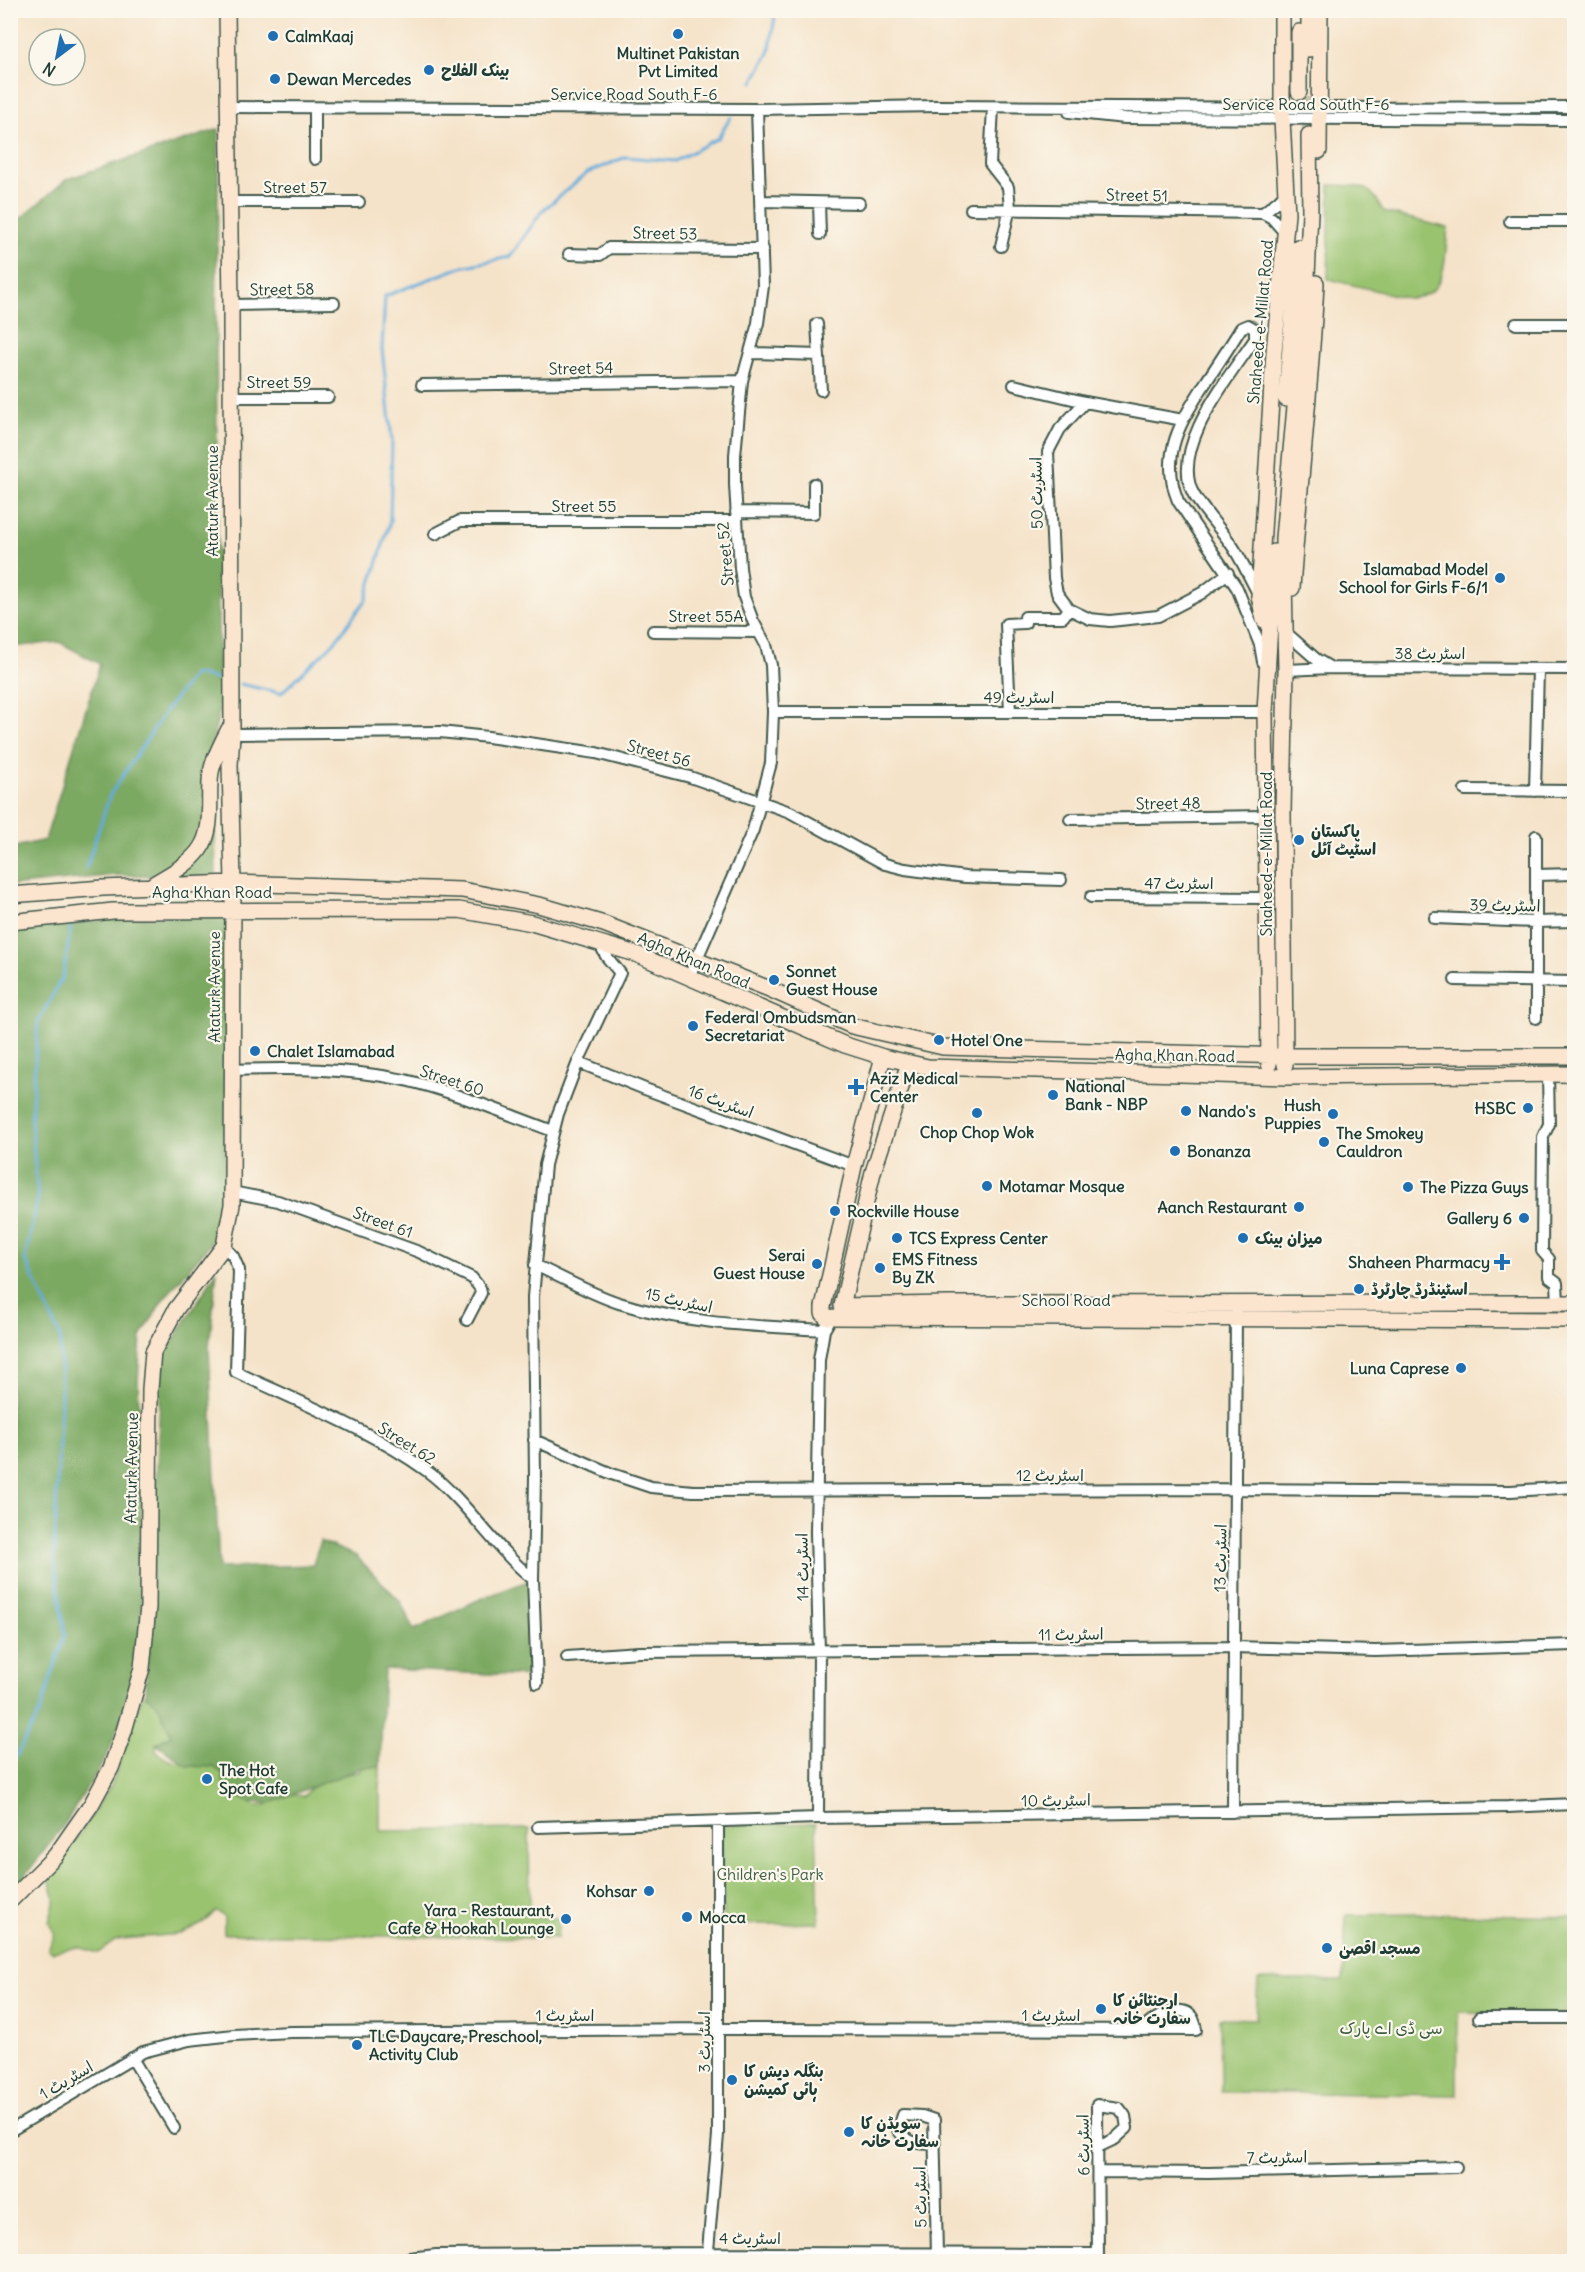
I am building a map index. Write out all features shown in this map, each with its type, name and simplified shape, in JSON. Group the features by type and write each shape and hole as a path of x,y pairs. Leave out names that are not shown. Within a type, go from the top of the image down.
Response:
{"street":[{"name":"Ataturk Avenue","path":"10,1901 56,1855 92,1805 111,1768 124,1731 142,1668 148,1607 150,1389 153,1352 176,1309 224,1246 230,1216 232,1192 231,305 227,10"},
{"name":"Shaheed-e-Millat Road","path":"1269,635 1259,596 1274,352 1285,233 1282,10"},
{"path":"1300,10 1304,92 1309,10"},
{"name":"Shaheed-e-Millat Road","path":"1284,631 1291,614 1299,485 1312,357 1319,216 1320,10"},
{"name":"Service Road South F-6","path":"228,107 757,109 1039,107 1125,118 1282,113 1575,120"},
{"path":"993,107 990,164 1008,187 1011,207 1001,246"},
{"name":"Service Road South F-6","path":"1319,114 1575,107"},
{"path":"315,108 315,159"},
{"name":"Street 52","path":"689,977 753,830 771,763 773,712 771,665 766,645 758,632 744,597 736,516 735,455 741,381 758,323 763,286 757,109"},
{"name":"Shaheed-e-Millat Road","path":"1269,1076 1265,699 1305,135 1310,213 1307,276 1283,538 1286,670 1283,889 1286,1077"},
{"path":"1285,233 1272,218 1263,213 1286,193"},
{"path":"761,201 859,203"},
{"name":"Street 57","path":"230,202 359,202"},
{"path":"819,203 820,234"},
{"name":"Street 51","path":"971,208 1263,213"},
{"path":"1510,221 1575,221"},
{"name":"Street 53","path":"569,254 600,255 609,248 763,249"},
{"name":"Street 58","path":"231,305 334,303"},
{"path":"817,324 821,390"},
{"path":"1516,324 1575,324"},
{"path":"1259,596 1233,548 1194,493 1190,484 1188,464 1192,442 1198,427 1255,339 1255,329 1248,325 1241,328 1183,420 1173,444 1171,458 1173,488 1189,520 1237,588 1260,645 1265,699 1285,698"},
{"path":"751,353 819,355"},
{"name":"Street 54","path":"422,385 741,381"},
{"path":"1014,385 1085,402 1183,420"},
{"name":"Street 59","path":"230,398 328,397"},
{"name":"اسٹریٹ 50","path":"1066,613 1057,593 1054,578 1048,452 1060,429 1085,402"},
{"name":"Street 55","path":"435,534 460,521 814,513 814,484"},
{"path":"1010,712 1006,624 1025,623 1025,616 1066,613 1110,621 1158,616 1202,593 1228,573"},
{"name":"Street 55A","path":"653,631 758,632"},
{"path":"1284,631 1316,659 1331,668"},
{"name":"اسٹریٹ 38","path":"1286,670 1331,668 1575,669"},
{"path":"1534,791 1538,669"},
{"name":"اسٹریٹ 49","path":"773,712 1010,712 1265,699"},
{"path":"152,885 184,865 201,848 205,840 210,810 211,773 219,749 232,730"},
{"name":"Street 56","path":"232,730 440,732 596,753 690,777 790,812 885,864 965,877 1061,880"},
{"path":"1465,790 1575,791"},
{"name":"Street 48","path":"1070,819 1266,816"},
{"path":"1536,836 1536,1018"},
{"path":"1536,875 1575,874"},
{"name":"Agha Khan Road","path":"10,895 152,885 232,883 462,890 539,905 604,924 767,988 852,1026 944,1047 1285,1056 1575,1056"},
{"path":"1267,894 1283,889"},
{"name":"اسٹریٹ 47","path":"1091,897 1267,894"},
{"name":"Agha Khan Road","path":"10,922 113,911 459,910 532,923 636,954 845,1044 883,1057 942,1068 1286,1077 1575,1074"},
{"name":"اسٹریٹ 39","path":"1435,918 1536,922 1575,921"},
{"path":"537,1683 532,1579 535,1266 545,1165 553,1131 578,1062 620,973 606,956 599,942"},
{"path":"1455,980 1575,982"},
{"path":"942,1068 944,1047"},
{"path":"826,1318 854,1166 883,1057"},
{"name":"اسٹریٹ 16","path":"578,1062 854,1166"},
{"path":"842,1306 873,1172 909,1063"},
{"name":"Street 60","path":"231,1070 314,1069 388,1077 423,1085 553,1131"},
{"path":"1548,1074 1549,1124 1543,1137 1542,1251 1549,1259 1549,1277 1557,1283 1558,1303"},
{"name":"Street 61","path":"232,1192 278,1201 325,1217 419,1252 466,1274 477,1282 481,1293 467,1320"},
{"name":"Street 62","path":"224,1246 233,1256 239,1270 236,1372 391,1448 428,1472 532,1579"},
{"name":"اسٹریٹ 15","path":"535,1266 618,1302 687,1320 734,1326 826,1318"},
{"name":"School Road","path":"826,1318 1236,1311 1388,1311 1575,1303"},
{"name":"School Road","path":"826,1318 842,1306 948,1304 1236,1311"},
{"name":"اسٹریٹ 13","path":"1233,1812 1236,1311"},
{"name":"School Road","path":"1388,1311 1575,1320"},
{"name":"اسٹریٹ 14","path":"818,1818 819,1652 816,1532 819,1360 826,1318"},
{"name":"اسٹریٹ 12","path":"534,1440 612,1474 651,1487 693,1491 1236,1489 1511,1491 1575,1487"},
{"name":"اسٹریٹ 11","path":"567,1657 639,1652 1233,1647 1375,1651 1575,1645"},
{"name":"اسٹریٹ 10","path":"538,1827 818,1818 1575,1804"},
{"name":"اسٹریٹ 3","path":"708,2257 718,2135 718,1822"},
{"path":"1479,2018 1575,2018"},
{"name":"اسٹریٹ 1","path":"10,2131 143,2052 189,2040 246,2034 719,2029 1143,2030"},
{"path":"132,2058 174,2128"},
{"name":"اسٹریٹ 6","path":"1098,2258 1097,2105 1119,2108 1125,2116 1127,2128 1114,2139 1100,2146"},
{"name":"اسٹریٹ 5","path":"933,2144 911,2143 904,2139 898,2130 903,2115 922,2116 934,2121 937,2254"},
{"name":"اسٹریٹ 7","path":"1098,2172 1221,2173 1456,2168"},
{"name":"اسٹریٹ 4","path":"404,2262 409,2258 436,2255 708,2257 937,2254 1098,2258"}],"green space":[{"path":"219,129 216,322 219,713 213,738 216,877 116,875 11,886 10,848 45,840 100,664 59,642 11,647 14,224 67,179"},
{"path":"1330,185 1366,189 1377,199 1385,212 1448,228 1442,275 1431,292 1421,297 1407,298 1328,279"},
{"path":"137,917 227,917 225,1226 162,1301 141,1337 138,1380 142,1495 139,1579 142,1608 137,1675 107,1756 64,1825 20,1882 11,1889 11,929"},
{"path":"217,1271 209,1347 219,1568 313,1565 320,1541 356,1556 400,1601 414,1630 478,1600 533,1579 529,1676 384,1669 380,1767 364,1767 270,1803 248,1802 224,1789 223,1775 214,1767 187,1766 156,1744 171,1735 158,1705 146,1695 162,1358"},
{"path":"143,1695 158,1705 171,1735 170,1738 156,1744 156,1751 164,1758 173,1761 216,1768 223,1775 227,1795 239,1796 257,1806 266,1805 289,1792 304,1796 315,1784 336,1776 359,1772 365,1764 380,1767 380,1831 529,1829 530,1917 559,1918 557,1938 224,1934 224,1917 217,1911 200,1925 180,1934 122,1939 98,1953 79,1947 52,1952 48,1949 54,1937 49,1922 54,1901 50,1874 81,1833 112,1784"},
{"name":"Children's Park","path":"816,1823 819,1923 724,1925 721,1825"},
{"name":"سی ڈی اے پارک","path":"1346,1915 1574,1917 1574,2014 1458,2012 1457,2095 1221,2092 1220,2018 1256,2019 1258,1979 1343,1981"}],"waterway":[{"path":"753,82 769,53 776,10"},
{"path":"240,684 281,693 333,644 366,600 390,522 392,440 382,349 385,296 461,267 510,257 542,211 587,173 626,157 675,161 718,138 731,117"},
{"path":"86,868 110,795 167,709 194,674 222,680"},
{"path":"10,1767 40,1712 65,1634 54,1556 61,1397 60,1336 25,1259 38,1198 31,1120 38,1022 63,976 71,927"}],"tunnel":[{"path":"1309,135 1310,93"}],"place":[{"name":"Multinet Pakistan Pvt Limited","path":"678,34"},
{"name":"CalmKaaj","path":"273,36"},
{"name":"بینک الفلاح","path":"429,70"},
{"name":"Dewan Mercedes","path":"275,79"},
{"name":"Islamabad Model School for Girls F-6/1","path":"1500,578"},
{"name":"پاکستان اسٹیٹ آئل","path":"1299,840"},
{"name":"Sonnet Guest House","path":"774,980"},
{"name":"Federal Ombudsman Secretariat","path":"693,1026"},
{"name":"Hotel One","path":"939,1040"},
{"name":"Chalet Islamabad","path":"255,1051"},
{"name":"Aziz Medical Center","path":"856,1087"},
{"name":"National Bank - NBP","path":"1053,1095"},
{"name":"HSBC","path":"1528,1108"},
{"name":"Nando's","path":"1186,1111"},
{"name":"Chop Chop Wok","path":"977,1113"},
{"name":"Hush Puppies","path":"1333,1114"},
{"name":"The Smokey Cauldron","path":"1324,1142"},
{"name":"Bonanza","path":"1175,1151"},
{"name":"Motamar Mosque","path":"987,1186"},
{"name":"The Pizza Guys","path":"1408,1187"},
{"name":"Aanch Restaurant","path":"1299,1207"},
{"name":"Rockville House","path":"835,1211"},
{"name":"Gallery 6","path":"1524,1218"},
{"name":"TCS Express Center","path":"897,1238"},
{"name":"میزان بینک","path":"1243,1238"},
{"name":"Shaheen Pharmacy","path":"1502,1262"},
{"name":"Serai Guest House","path":"817,1264"},
{"name":"EMS Fitness By ZK","path":"880,1268"},
{"name":"اسٹینڈرڈ چارٹرڈ","path":"1359,1289"},
{"name":"Luna Caprese","path":"1461,1368"},
{"name":"The Hot Spot Cafe","path":"207,1779"},
{"name":"Kohsar","path":"649,1891"},
{"name":"Mocca","path":"687,1917"},
{"name":"Yara - Restaurant, Cafe & Hookah Lounge","path":"566,1919"},
{"name":"مسجد اقصیٰ","path":"1327,1948"},
{"name":"ارجنٹائن کا سفارت خانہ","path":"1101,2009"},
{"name":"TLC Daycare, Preschool, Activity Club","path":"357,2045"},
{"name":"بنگلہ دیش کا ہائی کمیشن","path":"732,2080"},
{"name":"سویڈن کا سفارت خانہ","path":"849,2132"}]}
